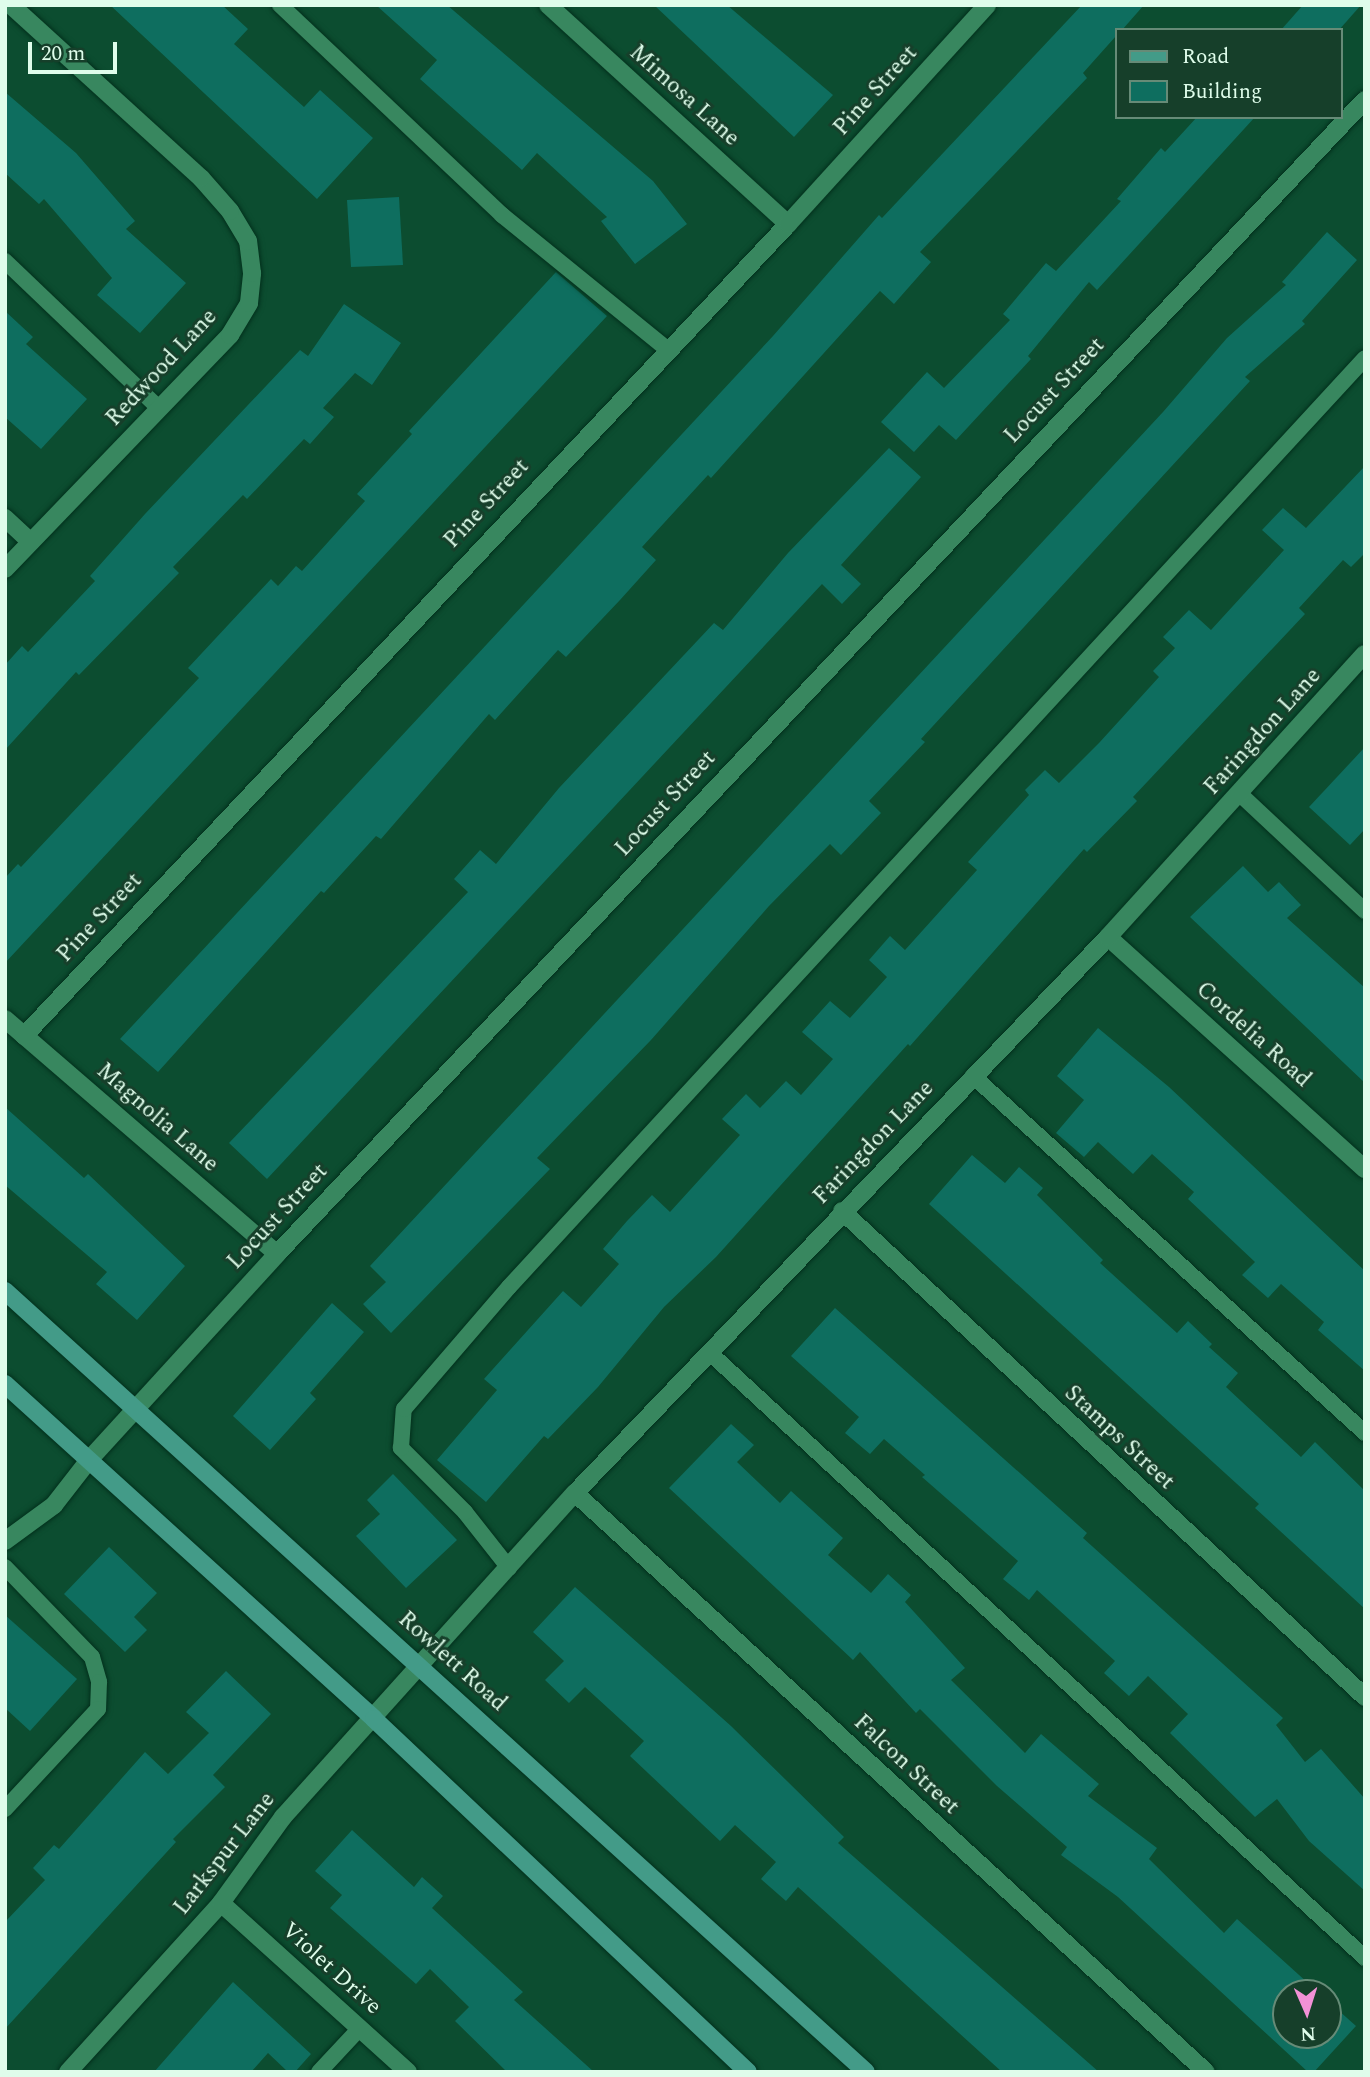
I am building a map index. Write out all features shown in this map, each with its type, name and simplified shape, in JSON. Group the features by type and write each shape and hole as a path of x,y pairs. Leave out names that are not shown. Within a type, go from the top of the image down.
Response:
{"main road":[{"name":"Rowlett Road","path":"5,1290 866,2072"},
{"path":"5,1384 374,1719 748,2072"}],"street":[{"name":"Redwood Lane","path":"5,569 230,335 249,303 252,273 248,241 230,211 201,178 11,5"},
{"name":"Mimosa Lane","path":"548,5 788,224"},
{"name":"Pine Street","path":"24,1036 788,224 987,5"},
{"name":"Locust Street","path":"5,1541 54,1505 89,1460 277,1254 1365,100"},
{"path":"5,519 31,542"},
{"name":"Faringdon Lane","path":"420,1667 575,1493 842,1211 1108,937 1241,794 1365,654"},
{"name":"Cordelia Road","path":"1108,937 1365,1169"},
{"name":"Magnolia Lane","path":"5,1019 277,1254"},
{"name":"Stamps Street","path":"842,1211 1365,1698"},
{"name":"Falcon Street","path":"575,1493 1206,2072"},
{"name":"Larkspur Lane","path":"68,2072 222,1903 283,1817 420,1667"},
{"name":"Violet Drive","path":"222,1903 408,2072"}],"lane":[{"path":"280,5 502,215 668,350"},
{"path":"5,261 159,408"},
{"path":"509,1567 465,1512 401,1448 404,1409 509,1287 1365,358"},
{"path":"1241,794 1365,911"},
{"path":"973,1076 1365,1433"},
{"path":"709,1352 1365,1958"},
{"path":"5,1567 92,1657 99,1682 98,1709 5,1809"},
{"path":"319,2072 360,2028"}],"building":[{"path":"110,5 222,5 248,29 234,44 304,107 320,90 373,138 317,199"},
{"path":"376,5 447,5 653,181 687,224 635,264 601,221 607,217 537,153 522,170 420,79 437,60"},
{"path":"654,5 727,5 833,95 794,137"},
{"path":"1082,5 1144,5 1124,28 1114,28 1114,38 1083,73 1087,78 920,252 931,262 894,304 880,291 711,478 708,475 642,547 656,560 620,600 566,657 558,650 495,720 489,714 381,839 376,836 324,893 321,891 158,1072 120,1039 773,336 879,215 882,218"},
{"path":"1303,5 1361,5 1341,28 1283,28"},
{"path":"5,92 76,153 135,221 126,229 186,283 140,333 97,295 112,278 44,199 39,204 5,173"},
{"path":"1195,119 1253,119 1097,290 1089,282 1028,356 1031,359 956,440 939,425 914,452 881,422 927,372 944,388 1010,320 1003,314 1046,263 1056,271 1121,201 1117,199 1161,148 1165,152"},
{"path":"399,197 403,265 351,267 347,200"},
{"path":"1327,232 1357,260 1302,321 1305,324 1245,377 1250,381 921,739 925,742 869,801 881,813 841,855 830,844 769,906 651,1040 537,1158 550,1169 391,1333 363,1304 386,1282 370,1266 1163,412 1227,338 1286,285 1282,282"},
{"path":"556,272 607,316 5,963 5,878 18,864 21,867 199,678 188,668 271,579 278,586 296,566 302,571 365,501 357,494 412,434 409,431"},
{"path":"344,304 401,343 372,385 355,373 323,408 334,417 310,444 304,439 247,499 243,495 173,567 179,573 79,675 76,672 5,750 5,665 22,646 28,652 95,581 90,576 145,514 300,350 308,356"},
{"path":"5,311 33,337 26,344 87,399 41,449 5,417"},
{"path":"889,448 921,477 841,565 861,584 842,604 822,584 267,1179 229,1143 468,892 454,879 480,850 496,864 559,788 714,623 723,630 788,553"},
{"path":"1365,466 1365,553 1351,567 1343,560 1299,608 1305,614 1133,797 1137,801 1087,852 1084,849 910,1046 908,1044 716,1257 664,1307 598,1387 548,1439 544,1436 486,1502 437,1460 497,1390 484,1379 563,1291 581,1307 619,1264 603,1249 627,1221 652,1195 670,1212 740,1135 722,1119 746,1094 760,1108 786,1081 801,1095 833,1059 802,1032 830,1001 850,1018 887,977 869,960 890,936 905,950 977,870 968,862 1029,795 1025,790 1045,770 1059,783 1099,743 1159,677 1153,671 1175,648 1163,637 1189,610 1211,630 1284,550 1262,530 1283,508 1306,528"},
{"path":"1365,747 1365,829 1350,845 1309,807"},
{"path":"1243,866 1268,892 1279,882 1301,905 1287,918 1365,988 1365,1083 1190,917"},
{"path":"1098,1028 1169,1087 1365,1271 1365,1371 1318,1330 1324,1322 1281,1284 1268,1298 1242,1275 1255,1262 1188,1199 1194,1192 1152,1154 1133,1174 1098,1142 1084,1157 1056,1133 1084,1100 1057,1076"},
{"path":"5,1107 84,1178 88,1174 185,1266 137,1320 96,1284 107,1272 5,1185"},
{"path":"972,1155 1005,1183 1019,1167 1043,1188 1037,1195 1103,1260 1100,1263 1177,1333 1188,1321 1212,1344 1209,1347 1238,1373 1226,1387 1301,1457 1315,1442 1365,1491 1365,1609 1255,1508 1259,1504 929,1204"},
{"path":"332,1303 364,1332 310,1393 316,1399 270,1450 233,1416"},
{"path":"835,1308 1087,1533 1083,1538 1283,1718 1276,1725 1305,1762 1321,1749 1365,1799 1365,1891 1309,1841 1277,1799 1255,1817 1170,1733 1188,1714 1148,1676 1129,1696 1104,1673 1115,1661 1037,1590 1029,1600 1003,1579 1018,1561 922,1477 925,1475 884,1439 870,1454 845,1433 859,1417 791,1356"},
{"path":"731,1424 754,1445 737,1462 780,1503 791,1491 843,1538 828,1555 871,1593 888,1574 911,1595 905,1602 965,1668 951,1680 1025,1753 1041,1734 1099,1784 1088,1796 1157,1848 1149,1859 1224,1933 1237,1919 1303,1979 1272,1979 1272,2039 1118,1897 1061,1855 1067,1847 997,1786 920,1709 916,1713 860,1652 853,1660 669,1488"},
{"path":"393,1474 457,1540 406,1588 356,1536 380,1514 367,1500"},
{"path":"109,1547 157,1593 134,1617 147,1630 125,1652 64,1594"},
{"path":"575,1587 731,1726 844,1837 838,1843 1099,2072 1002,2072 798,1887 786,1901 761,1879 776,1862 735,1825 720,1841 630,1756 644,1741 585,1687 569,1703 545,1680 564,1661 533,1632"},
{"path":"5,1615 77,1679 30,1731 5,1708"},
{"path":"226,1671 271,1714 213,1775 225,1787 173,1839 176,1842 5,2029 5,1922 45,1880 33,1868 54,1845 59,1849 145,1752 168,1774 209,1733 186,1712"},
{"path":"352,1830 414,1887 422,1877 443,1896 432,1908 523,1992 514,2000 594,2072 507,2072 455,2021 469,2007 430,1969 416,1984 330,1908 342,1895 315,1871"},
{"path":"233,1982 311,2054 295,2072 288,2072 268,2053 251,2072 154,2072"},
{"path":"1342,2014 1356,2026 1342,2041"},
{"path":"1283,2049 1335,2049 1314,2072 1308,2072"}]}
